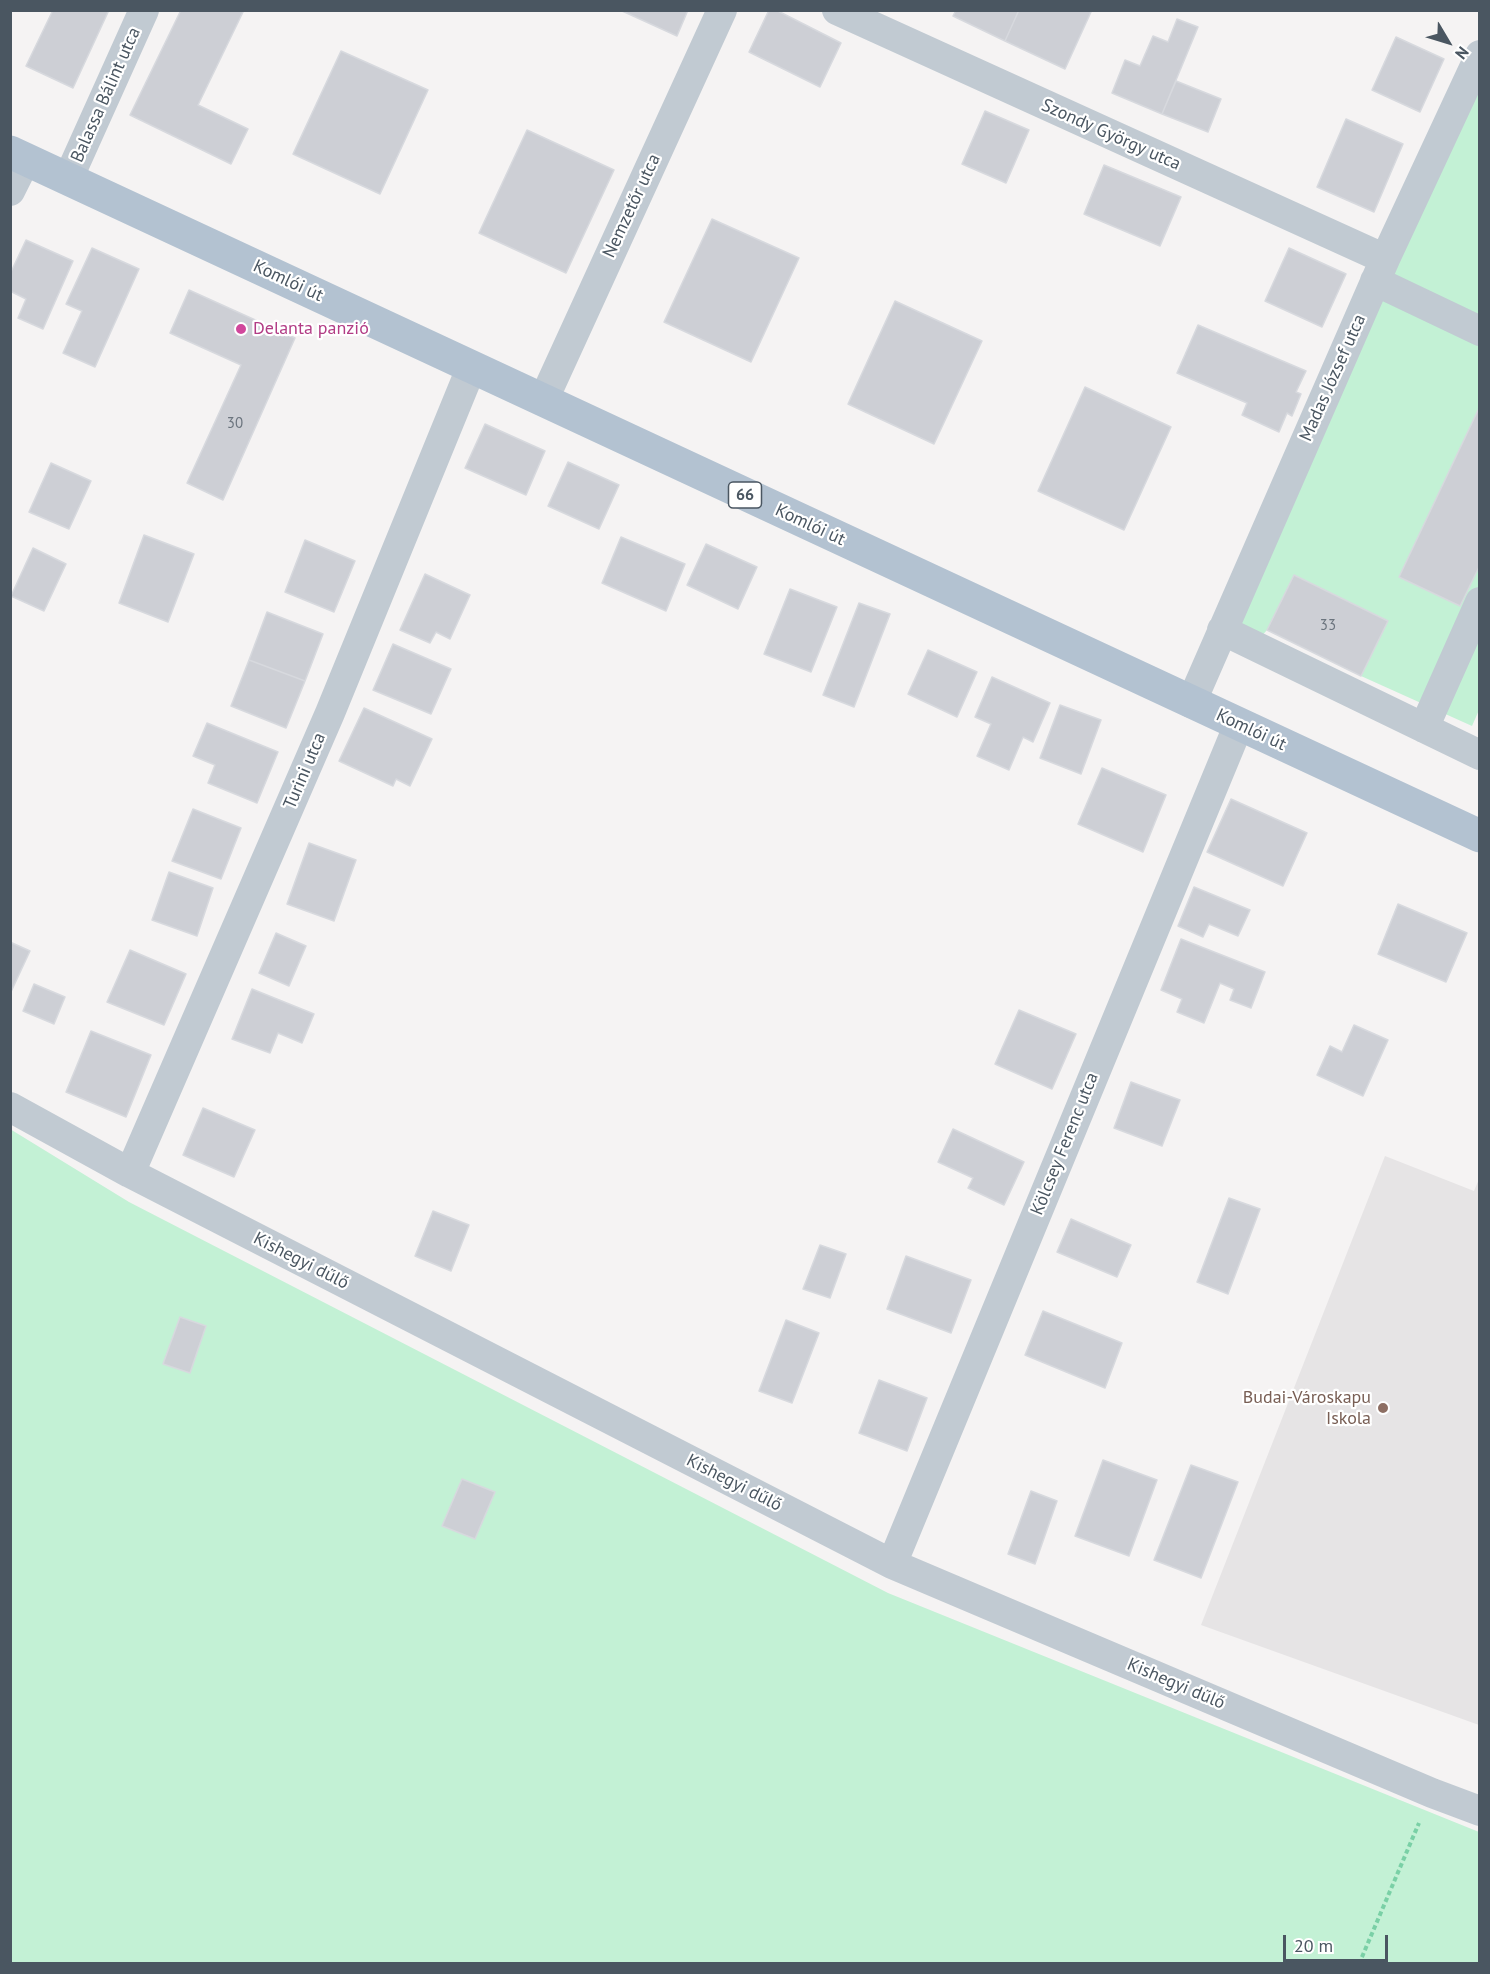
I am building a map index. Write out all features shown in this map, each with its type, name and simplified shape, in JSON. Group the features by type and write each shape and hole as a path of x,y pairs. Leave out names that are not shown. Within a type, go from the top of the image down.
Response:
{"main road":[{"name":"Komlói út","path":"18,156 1479,836"}],"street":[{"name":"Balassa Bálint utca","path":"68,179 144,10"},
{"name":"Nemzetőr utca","path":"543,400 722,10"},
{"name":"Szondy György utca","path":"837,10 1380,270 1479,331"},
{"name":"Madas József utca","path":"1191,703 1380,270 1479,55"},
{"path":"10,191 18,156"},
{"name":"Turini utca","path":"130,1173 330,713 472,366"},
{"path":"1424,728 1479,602"},
{"path":"1222,630 1479,755"},
{"name":"Kölcsey Ferenc utca","path":"892,1564 1239,724"},
{"name":"Kishegyi dűlő","path":"10,1107 130,1173 892,1564 1479,1811"}],"path":[{"path":"1359,1964 1432,1793"}],"shaded area":[{"name":"Budai-Városkapu Iskola","path":"1385,1156 1474,1191 1479,1179 1479,1725 1201,1625"}],"green space":[{"path":"1479,55 1479,710 1472,726 1361,676 1388,621 1294,575 1267,630 1253,646 1222,630"},
{"path":"10,1129 129,1202 888,1593 1479,1832 1479,1963 11,1963"}],"building":[{"path":"53,10 109,10 73,88 26,66"},
{"path":"181,10 244,10 198,105 248,129 231,164 130,115"},
{"path":"620,10 688,10 677,36"},
{"path":"769,10 776,10 841,43 820,87 749,52"},
{"path":"956,10 1019,10 1005,41 953,16"},
{"path":"1019,10 1087,10 1091,12 1065,69 1005,41"},
{"path":"1177,19 1198,27 1162,114 1112,93 1125,60 1140,66 1153,36 1168,42"},
{"path":"1396,37 1444,59 1420,112 1372,90"},
{"path":"341,51 428,90 380,194 293,154"},
{"path":"1176,81 1221,99 1208,132 1162,114"},
{"path":"985,111 1029,130 1006,183 962,164"},
{"path":"1346,119 1403,144 1374,212 1317,187"},
{"path":"527,130 614,170 566,273 479,233"},
{"path":"1104,165 1181,197 1160,246 1084,214"},
{"path":"712,219 799,258 751,362 664,322"},
{"path":"26,240 73,261 43,329 18,318 26,299 10,291 10,274"},
{"path":"92,248 139,269 95,367 63,353 82,311 66,304"},
{"path":"1289,248 1346,274 1322,327 1265,301"},
{"path":"189,290 295,338 223,500 187,483 241,365 170,333"},
{"path":"895,301 982,341 934,444 848,404"},
{"path":"1198,325 1306,371 1296,392 1301,394 1292,416 1287,413 1279,432 1242,415 1247,403 1177,373"},
{"path":"1085,387 1171,427 1124,530 1038,491"},
{"path":"1480,406 1480,565 1460,606 1399,577"},
{"path":"485,424 545,451 526,495 465,468"},
{"path":"568,462 619,485 599,529 548,506"},
{"path":"51,463 91,481 69,529 29,512"},
{"path":"144,535 194,554 168,622 119,603"},
{"path":"621,537 685,564 666,611 602,583"},
{"path":"305,540 355,561 334,612 285,592"},
{"path":"706,544 757,567 738,609 687,585"},
{"path":"33,548 66,564 44,611 11,596"},
{"path":"425,574 470,595 450,639 436,632 430,643 400,630"},
{"path":"1294,575 1388,621 1361,676 1267,630"},
{"path":"790,589 837,607 811,672 764,654"},
{"path":"859,603 890,614 854,707 823,695"},
{"path":"267,612 323,634 305,681 249,660"},
{"path":"393,644 451,669 431,714 373,690"},
{"path":"928,650 977,672 957,717 908,694"},
{"path":"249,660 305,681 286,728 231,706"},
{"path":"992,677 1050,703 1033,742 1023,737 1009,770 977,756 991,724 975,717"},
{"path":"1060,705 1101,720 1081,774 1040,758"},
{"path":"364,708 432,739 410,786 396,779 393,786 339,761"},
{"path":"207,723 278,752 257,803 208,783 215,765 193,756"},
{"path":"1102,768 1166,795 1143,852 1078,824"},
{"path":"1231,799 1307,833 1283,886 1207,852"},
{"path":"193,809 241,828 221,879 172,861"},
{"path":"309,843 356,860 334,921 287,904"},
{"path":"169,872 213,888 197,936 152,920"},
{"path":"1194,887 1250,910 1238,936 1209,924 1203,937 1178,926"},
{"path":"1398,904 1467,933 1446,982 1378,954"},
{"path":"276,933 306,946 289,986 259,973"},
{"path":"1181,939 1265,972 1251,1008 1230,1000 1234,989 1220,983 1204,1023 1177,1012 1182,999 1161,990"},
{"path":"10,942 30,951 10,994"},
{"path":"130,950 186,974 164,1025 107,1002"},
{"path":"34,984 65,997 54,1024 23,1011"},
{"path":"252,989 314,1014 302,1043 278,1033 270,1053 232,1039"},
{"path":"1019,1010 1076,1034 1052,1089 995,1064"},
{"path":"1354,1025 1388,1040 1363,1096 1317,1075 1330,1046 1342,1052"},
{"path":"91,1031 151,1055 126,1117 66,1092"},
{"path":"1131,1082 1180,1100 1162,1146 1114,1128"},
{"path":"203,1108 255,1130 234,1177 183,1155"},
{"path":"953,1129 1024,1162 1004,1205 968,1188 973,1178 938,1162"},
{"path":"1229,1198 1260,1209 1228,1294 1197,1282"},
{"path":"433,1211 469,1225 451,1271 415,1256"},
{"path":"1071,1219 1131,1245 1117,1277 1057,1252"},
{"path":"820,1245 846,1254 830,1298 803,1289"},
{"path":"906,1256 971,1280 951,1333 887,1309"},
{"path":"1043,1311 1122,1343 1105,1388 1025,1355"},
{"path":"180,1317 206,1326 190,1373 163,1364"},
{"path":"786,1320 819,1333 792,1403 759,1391"},
{"path":"879,1380 927,1398 907,1451 859,1433"},
{"path":"1103,1460 1157,1480 1129,1556 1075,1536"},
{"path":"1191,1465 1238,1482 1201,1578 1154,1560"},
{"path":"462,1479 495,1492 475,1539 442,1526"},
{"path":"1031,1491 1057,1501 1035,1564 1008,1554"}],"place":[{"name":"Delanta panzió","path":"241,329"},
{"name":"Budai-Városkapu Iskola","path":"1383,1408"}]}
